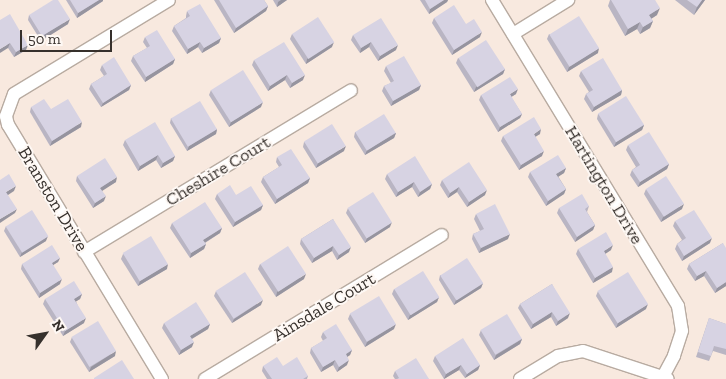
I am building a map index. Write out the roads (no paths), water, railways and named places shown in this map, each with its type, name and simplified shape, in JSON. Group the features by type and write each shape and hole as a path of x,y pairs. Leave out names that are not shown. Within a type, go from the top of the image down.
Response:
{"street":[{"name":"Branston Drive","path":"162,379 8,125 8,106 14,94 169,0"},
{"name":"Hartington Drive","path":"492,0 678,306 682,331 665,378"},
{"path":"513,34 568,0"},
{"name":"Cheshire Court","path":"84,252 351,90"},
{"name":"Ainsdale Court","path":"205,379 442,235"},
{"path":"520,379 558,356 583,351 665,378"}]}
